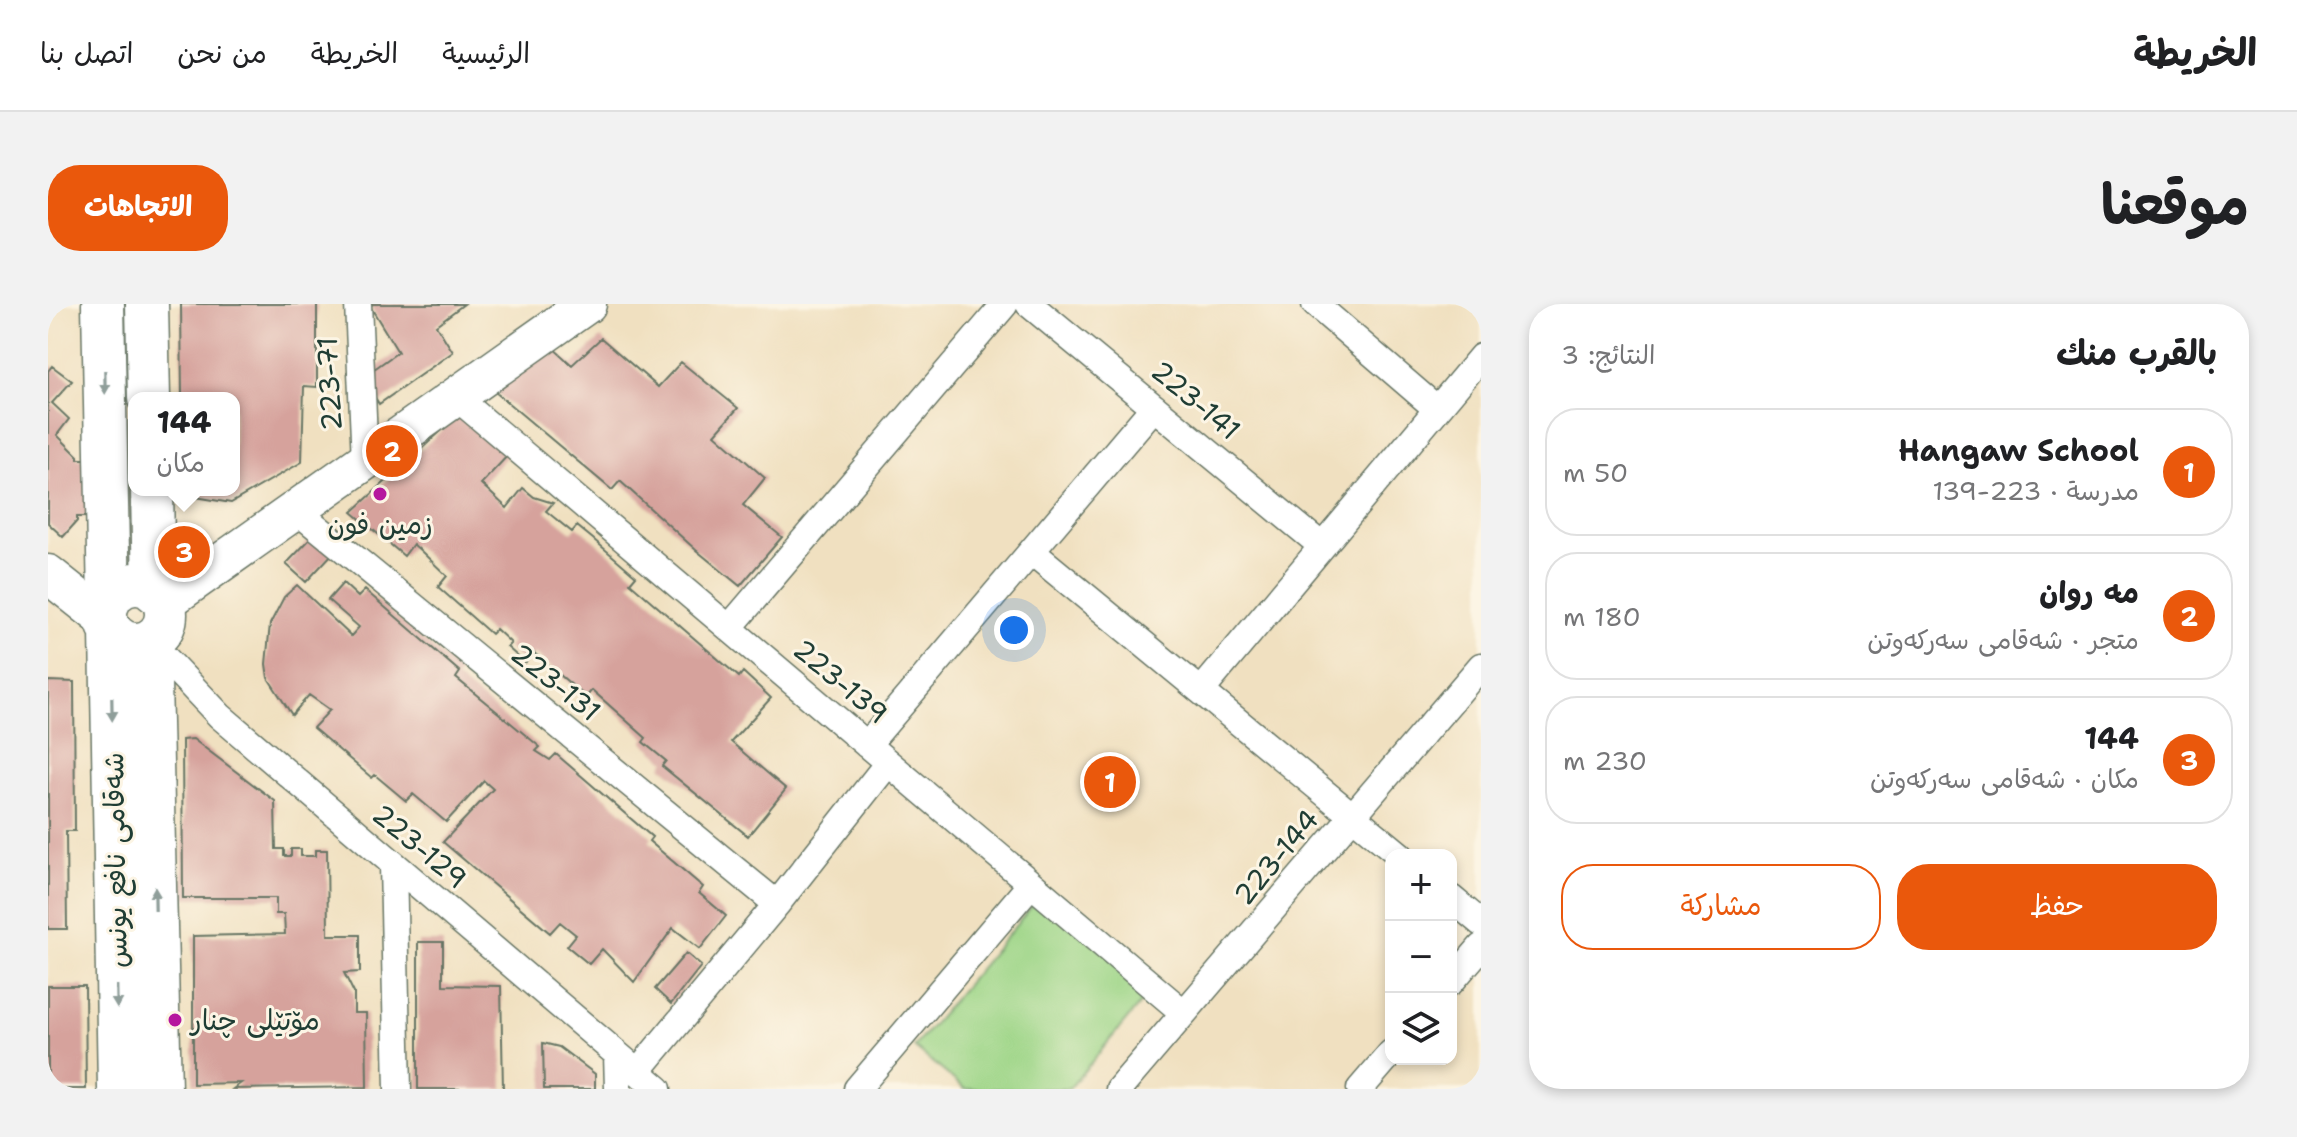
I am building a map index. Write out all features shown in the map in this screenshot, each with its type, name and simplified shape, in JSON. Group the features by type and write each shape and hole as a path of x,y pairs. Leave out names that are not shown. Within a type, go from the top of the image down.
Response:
{"main road":[{"name":"شەقامی نافع یونس","path":"103,304 132,615 160,1089"},
{"path":"147,304 149,392"},
{"name":"شەقامی نافع یونس","path":"119,1089 132,615 151,496"}],"street":[{"name":"223-71","path":"358,304 365,461"},
{"path":"48,574 132,615 296,510 587,304"},
{"path":"729,628 1005,304"},
{"name":"223-141","path":"1029,304 1322,546"},
{"path":"1315,304 1437,409"},
{"path":"1202,690 1481,357"},
{"name":"223-139","path":"456,397 1184,1013"},
{"path":"867,745 1154,407"},
{"name":"223-131","path":"296,510 777,904"},
{"path":"1032,552 1393,849"},
{"name":"223-129","path":"132,615 220,716 617,1054 628,1080"},
{"name":"223-144","path":"1119,1089 1478,675"},
{"path":"658,1089 628,1080 777,904 888,763"},
{"path":"393,865 398,1089"},
{"path":"857,1089 1031,884"},
{"path":"1457,903 1481,923"},
{"path":"1457,975 1481,947"},
{"path":"1360,1089 1385,1060"}],"green space":[{"path":"1042,894 1154,987 1069,1089 965,1089 914,1047"}],"building":[{"path":"181,304 317,304 317,387 304,386 302,462 231,503 189,496 240,496 240,392 182,392"},
{"path":"464,304 436,325 453,352 379,404 363,377 398,352 370,306"},
{"path":"601,338 658,387 681,362 738,408 715,434 765,478 743,505 782,537 740,586 620,481 612,490 494,391 552,347 572,365"},
{"path":"52,366 72,381 52,403 69,419 57,435 78,459 100,459 100,517 77,517 63,537 48,523 48,371"},
{"path":"462,412 509,454 481,484 507,508 523,488 534,497 553,503 546,511 572,532 577,526 593,539 636,576 630,583 739,677 743,672 771,698 731,742 786,789 748,836 662,766 666,761 643,742 646,738 592,690 586,697 534,653 525,663 507,647 511,643 496,629 491,634 438,587 447,576 413,544 404,556 352,512"},
{"path":"314,535 333,553 306,582 286,564"},
{"path":"343,583 358,597 365,590 460,672 456,678 540,747 536,751 550,760 556,754 652,837 649,841 703,887 699,893 726,916 700,949 673,928 634,982 602,949 589,964 567,946 576,935 560,922 550,933 443,842 493,789 484,781 446,822 413,794 406,801 375,775 372,778 313,728 330,710 309,695 292,715 268,678 266,664 270,624 284,597 297,585 351,636 359,627 328,600"},
{"path":"48,681 74,682 75,831 66,831 67,929 48,929"},
{"path":"193,739 275,801 276,849 284,849 284,856 291,856 291,849 301,849 301,856 315,856 315,850 327,850 328,935 360,935 360,972 344,973 354,993 354,1013 366,1013 367,1087 233,1089 241,1083 193,1084 193,936 285,934 284,914 276,914 276,898 183,898 182,740"},
{"path":"418,942 443,942 443,985 501,986 503,1089 418,1089"},
{"path":"686,953 701,966 671,1004 655,989"},
{"path":"48,986 85,986 86,1089 48,1089"},
{"path":"543,1043 559,1047 595,1074 595,1089 544,1089"}],"place":[{"name":"مه روان","path":"392,451"},
{"name":"زمين فون","path":"380,494"},
{"name":"144","path":"184,552"},
{"name":"Hangaw School","path":"1110,782"},
{"name":"مۆتێلی چنار","path":"175,1020"}]}
